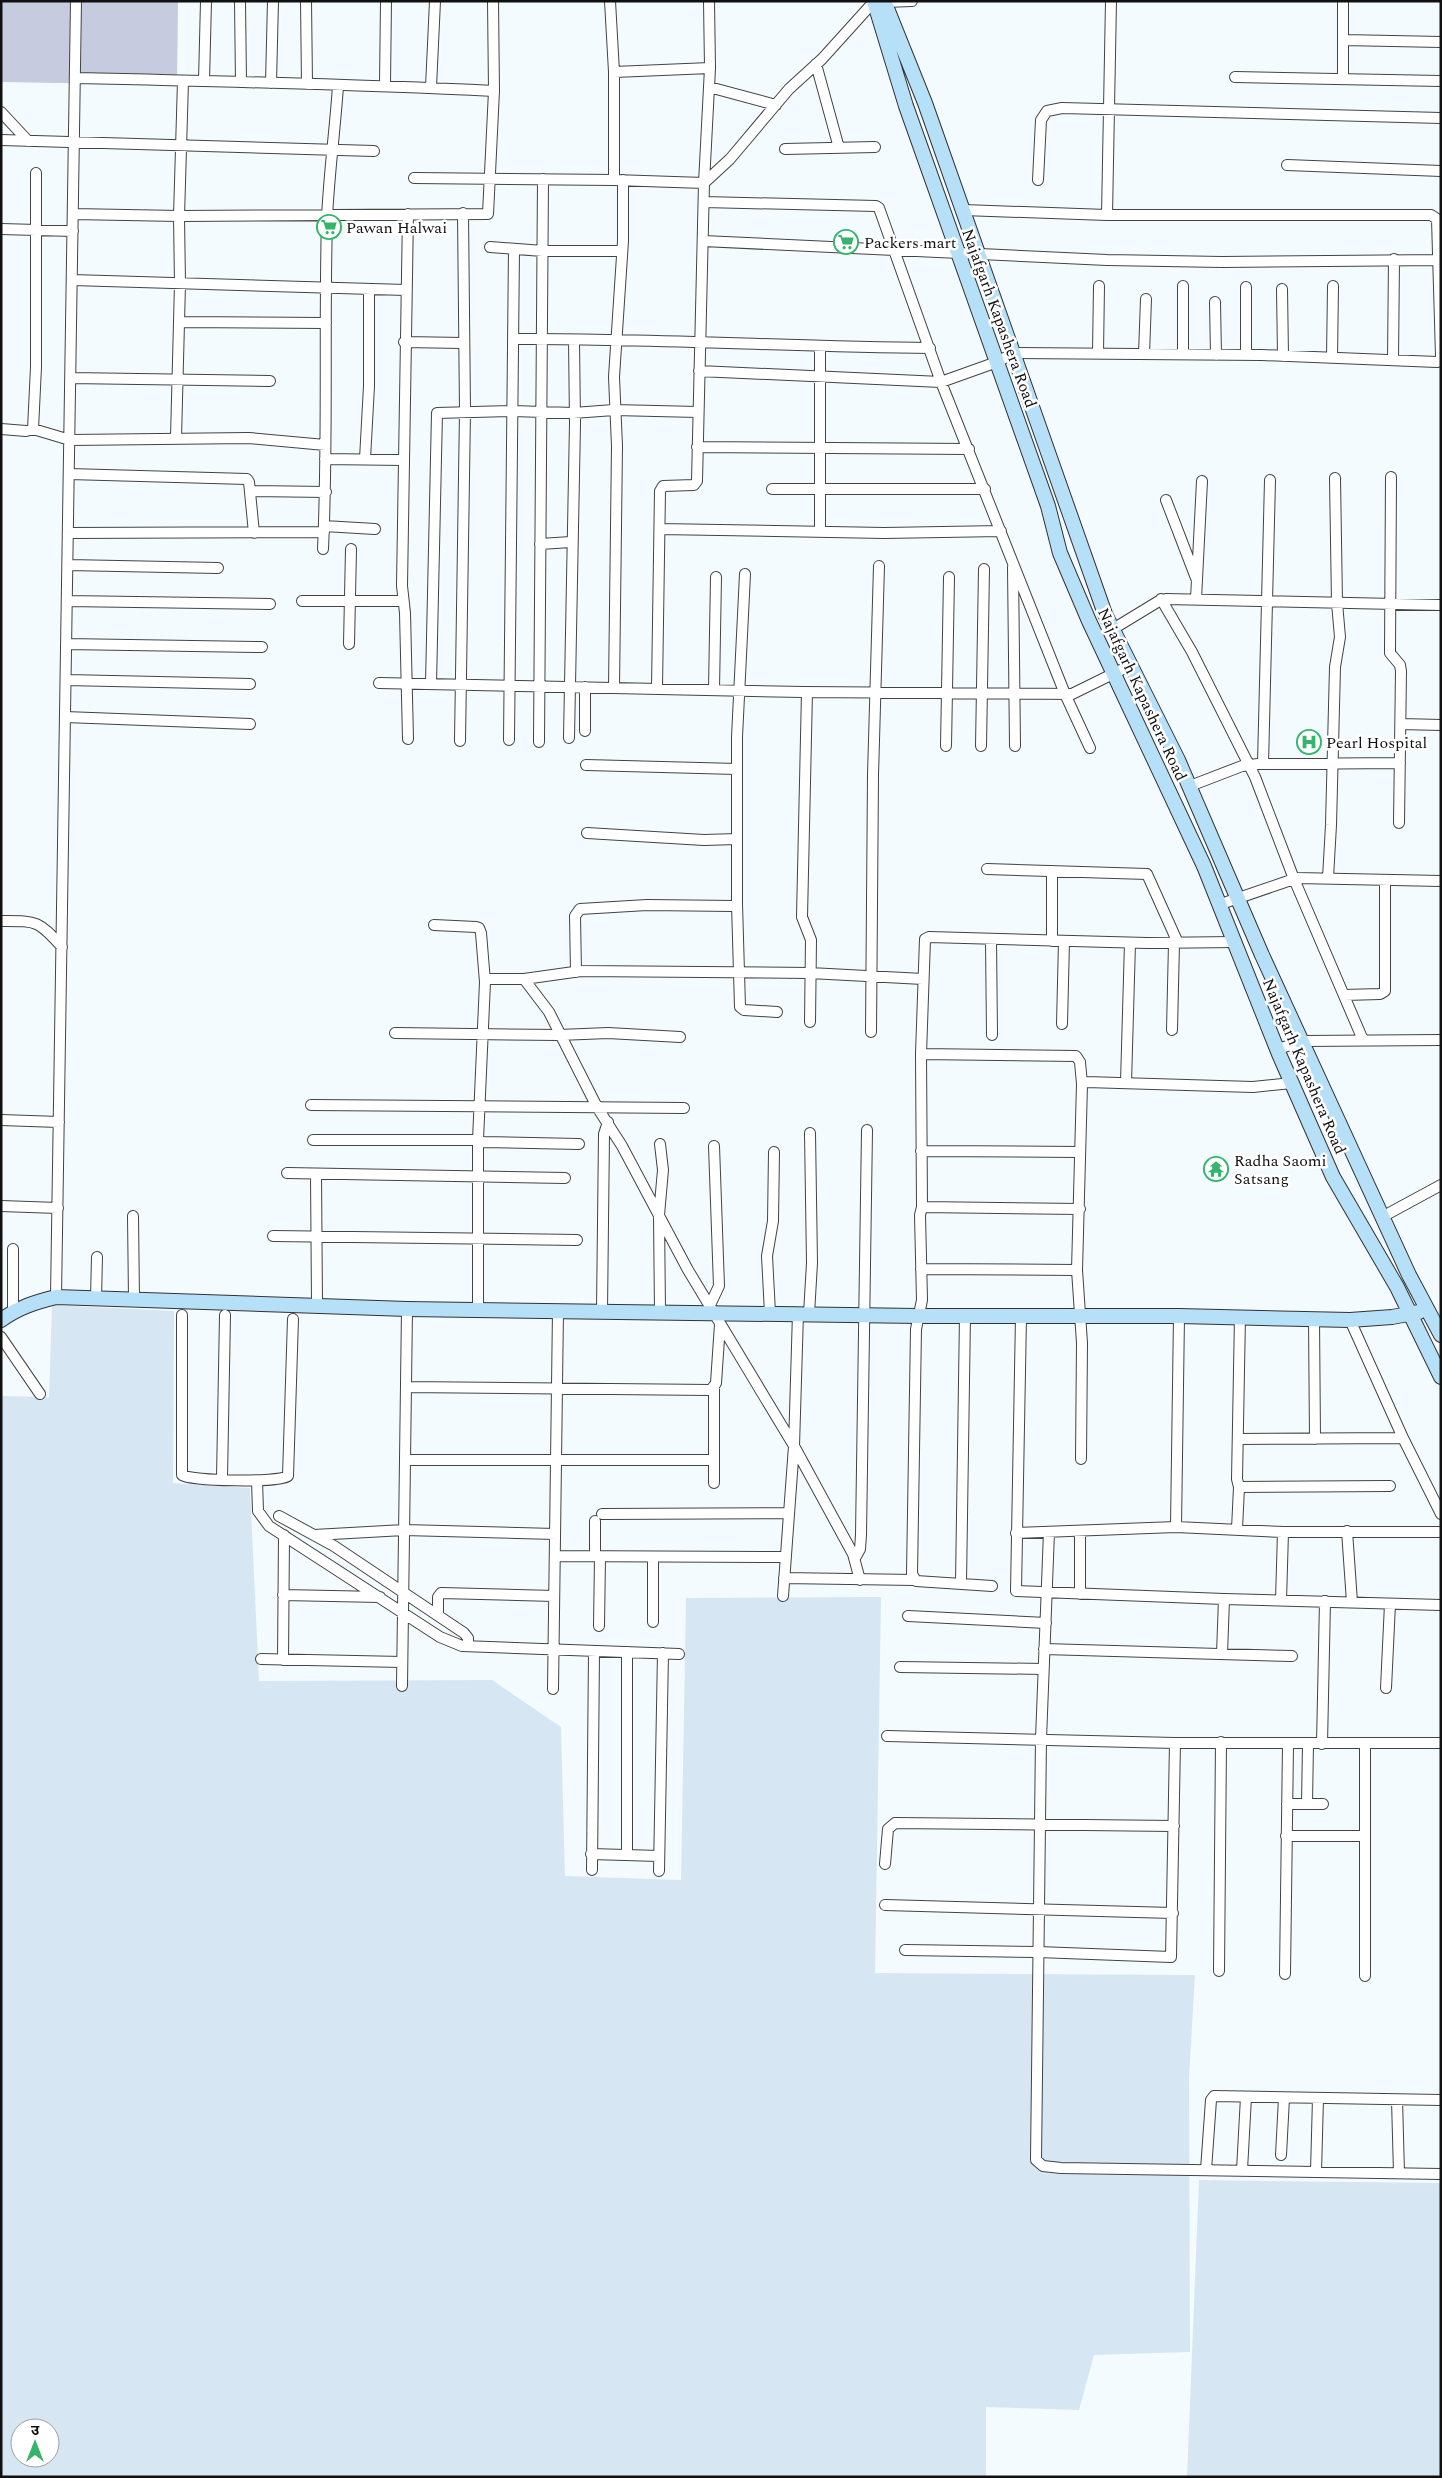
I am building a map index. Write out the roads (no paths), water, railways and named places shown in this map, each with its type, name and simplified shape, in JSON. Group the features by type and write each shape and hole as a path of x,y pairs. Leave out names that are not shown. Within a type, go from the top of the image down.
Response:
{"main road":[{"name":"Najafgarh Kapashera Road","path":"879,2 925,103 1105,614 1190,786 1262,955 1382,1217 1441,1335"},
{"name":"Najafgarh Kapashera Road","path":"879,2 906,106 1048,506 1060,552 1089,621 1220,904 1292,1083 1333,1177 1410,1314 1441,1377"},
{"path":"1089,621 1105,614"},
{"path":"1,1320 14,1311 30,1304 56,1297 317,1304 407,1309 478,1308 918,1316 1240,1316 1350,1320 1410,1314 1427,1310"}],"street":[{"path":"56,1297 76,1"},
{"path":"204,80 206,1"},
{"path":"240,1 241,82"},
{"path":"271,83 272,1"},
{"path":"306,1 307,84"},
{"path":"385,84 386,1"},
{"path":"431,88 435,1"},
{"path":"73,214 327,216 488,214 494,91 493,1"},
{"path":"610,1 622,251 614,410 617,446 614,688"},
{"path":"658,688 661,488 696,484 704,183 710,68 709,1"},
{"path":"414,178 619,180 704,183 730,159 776,105 869,7 879,2 912,1"},
{"path":"1108,215 1111,1"},
{"path":"1343,1 1343,79"},
{"path":"1343,40 1441,42"},
{"path":"816,64 839,148"},
{"path":"614,72 710,68"},
{"path":"1235,77 1441,81"},
{"path":"75,78 204,80 338,86 385,84 494,91"},
{"path":"176,438 180,284 178,216 183,81"},
{"path":"323,549 326,492 327,216 338,86"},
{"path":"709,88 776,105"},
{"path":"1038,180 1041,120 1047,111 1062,108 1441,118"},
{"path":"1,112 28,141"},
{"path":"1,140 374,151"},
{"path":"785,149 876,147"},
{"path":"1287,165 1441,171"},
{"path":"33,429 36,367 36,173"},
{"path":"538,742 543,179"},
{"path":"704,202 876,206 879,208 896,251 941,382 1065,694 1090,748"},
{"path":"699,371 941,382 997,362 1014,353 1246,355 1440,361 1437,219 1431,215 1108,215 963,210"},
{"path":"408,214 404,342 403,602 405,613 408,739"},
{"path":"460,741 464,411 463,214"},
{"path":"1,228 73,231"},
{"path":"703,242 896,251 1222,262 1439,260"},
{"path":"490,247 543,251 622,251"},
{"path":"509,740 508,685 514,411 514,249"},
{"path":"1393,360 1394,259"},
{"path":"72,280 406,290"},
{"path":"1098,354 1099,286"},
{"path":"1182,286 1183,354"},
{"path":"1332,358 1333,286"},
{"path":"1246,287 1246,355"},
{"path":"365,459 369,386 370,289"},
{"path":"1282,289 1283,356"},
{"path":"1144,354 1146,299"},
{"path":"1215,302 1216,355"},
{"path":"179,322 326,323"},
{"path":"513,339 700,341 930,348"},
{"path":"570,738 568,687 574,340"},
{"path":"404,342 463,343"},
{"path":"820,346 820,532"},
{"path":"70,378 270,381"},
{"path":"430,684 436,415 438,412 514,411 573,413 614,410 698,412"},
{"path":"1,429 26,431 33,429 70,440 249,438 325,445"},
{"path":"697,447 969,449"},
{"path":"325,459 404,460"},
{"path":"69,474 243,479 249,482 254,533"},
{"path":"1391,477 1392,605 1390,653 1400,665 1401,671 1398,823"},
{"path":"1328,878 1335,667 1340,637 1337,603 1335,478"},
{"path":"1263,764 1270,480"},
{"path":"1196,599 1202,481"},
{"path":"772,489 985,489"},
{"path":"250,491 326,492"},
{"path":"1166,500 1197,580"},
{"path":"68,533 254,533 324,529 375,529"},
{"path":"660,529 820,532 1001,531"},
{"path":"540,544 572,542"},
{"path":"349,644 351,549"},
{"path":"1012,560 1016,695 1015,746"},
{"path":"68,565 218,568"},
{"path":"871,1032 872,830 878,566"},
{"path":"981,746 984,694 984,569"},
{"path":"745,574 741,690 736,737 737,904 741,1010 777,1012"},
{"path":"946,746 949,576"},
{"path":"714,689 716,577"},
{"path":"1113,629 1161,599 1441,605"},
{"path":"1161,599 1192,652 1249,765 1294,879 1363,1040"},
{"path":"67,601 270,604"},
{"path":"302,601 350,603 403,602"},
{"path":"66,644 262,647"},
{"path":"379,683 807,692 1072,694 1131,665"},
{"path":"66,680 250,684"},
{"path":"585,687 585,731"},
{"path":"807,692 802,917 811,940 810,1022"},
{"path":"65,716 250,724"},
{"path":"1401,724 1441,724"},
{"path":"1190,786 1249,765 1400,763"},
{"path":"586,766 737,770"},
{"path":"587,833 704,840 737,839"},
{"path":"987,869 1147,874 1176,943 1172,1030"},
{"path":"1052,870 1052,941"},
{"path":"1220,904 1238,896 1294,879 1328,878 1441,882"},
{"path":"1344,995 1380,994 1385,991 1385,880"},
{"path":"576,972 575,916 580,909 646,905 733,906 737,904"},
{"path":"1,921 37,922 62,947"},
{"path":"434,925 479,928 482,933 485,979 478,1140 478,1308"},
{"path":"915,1580 912,1574 916,1329 922,1300 920,1215 922,1207 921,1054 926,939 930,937 1130,943 1236,942"},
{"path":"991,939 992,1035"},
{"path":"1062,1024 1064,941"},
{"path":"1126,1083 1130,943"},
{"path":"485,979 524,979 576,972 810,973 923,979"},
{"path":"524,979 549,1012 597,1108 608,1122 714,1313 794,1446 855,1558 860,1580"},
{"path":"395,1033 559,1035 608,1033 680,1037"},
{"path":"1278,1049 1303,1041 1441,1040"},
{"path":"921,1054 1076,1056 1080,1062 1082,1084 1077,1270 1082,1342 1081,1459"},
{"path":"1082,1084 1086,1082 1253,1088 1292,1083"},
{"path":"311,1105 479,1108 684,1108"},
{"path":"1,1120 59,1122"},
{"path":"602,1311 604,1134 608,1122"},
{"path":"855,1558 860,1549 861,1535 867,1130"},
{"path":"783,1596 803,1313 812,1263 810,1132"},
{"path":"313,1140 478,1140 483,1142 579,1144"},
{"path":"660,1144 663,1170 658,1215 660,1311"},
{"path":"714,1146 719,1286 714,1313 716,1383 714,1389 714,1483"},
{"path":"921,1150 1080,1152"},
{"path":"770,1313 767,1256 772,1221 774,1152"},
{"path":"287,1173 565,1178"},
{"path":"316,1174 318,1236 317,1304"},
{"path":"1382,1217 1441,1185"},
{"path":"1,1206 58,1208"},
{"path":"922,1207 1080,1210"},
{"path":"133,1216 134,1299"},
{"path":"273,1236 577,1240"},
{"path":"13,1249 14,1311"},
{"path":"96,1298 97,1257"},
{"path":"921,1269 1077,1270"},
{"path":"402,1686 407,1309"},
{"path":"553,1689 558,1310"},
{"path":"182,1315 182,1475 188,1478 257,1481 276,1480 288,1476 293,1319"},
{"path":"222,1478 225,1315"},
{"path":"961,1583 966,1315"},
{"path":"1021,1316 1021,1414 1016,1533 1016,1591 1441,1605"},
{"path":"1176,1528 1180,1316"},
{"path":"1236,1529 1239,1487 1236,1478 1240,1316"},
{"path":"1314,1318 1315,1440"},
{"path":"1350,1320 1403,1438 1441,1514"},
{"path":"1,1337 40,1394"},
{"path":"406,1387 557,1387 708,1391 714,1389"},
{"path":"1238,1439 1403,1438"},
{"path":"405,1460 714,1460"},
{"path":"257,1481 258,1511 269,1526 440,1637 453,1643 468,1646 679,1654"},
{"path":"1239,1487 1390,1486"},
{"path":"599,1626 599,1517 789,1513"},
{"path":"279,1516 314,1535 464,1632 468,1638 468,1646"},
{"path":"1016,1533 1176,1528 1283,1532 1441,1532"},
{"path":"314,1535 404,1530 555,1534"},
{"path":"1049,1532 1041,1739 1035,2154 1039,2164 1061,2168 1441,2174"},
{"path":"1080,1532 1080,1594"},
{"path":"1281,1600 1283,1532"},
{"path":"1347,1532 1352,1602"},
{"path":"283,1660 284,1535"},
{"path":"555,1556 786,1557"},
{"path":"653,1557 653,1622"},
{"path":"784,1578 915,1580 992,1586"},
{"path":"438,1615 438,1598 441,1593 554,1596"},
{"path":"284,1595 380,1597"},
{"path":"1222,1654 1224,1599"},
{"path":"1322,1744 1325,1602"},
{"path":"1386,1688 1390,1604"},
{"path":"908,1616 1046,1623"},
{"path":"1044,1649 1292,1656"},
{"path":"592,1870 594,1652"},
{"path":"627,1652 627,1855"},
{"path":"660,1871 663,1654"},
{"path":"261,1659 402,1662"},
{"path":"900,1667 1043,1669"},
{"path":"887,1736 1175,1743 1441,1743"},
{"path":"1219,1971 1221,1742"},
{"path":"905,1950 1171,1957 1175,1743"},
{"path":"1365,1743 1365,1976"},
{"path":"1285,1974 1288,1744"},
{"path":"1306,1804 1308,1744"},
{"path":"1287,1804 1324,1804"},
{"path":"885,1864 888,1829 895,1823 1041,1823 1174,1826"},
{"path":"1286,1836 1365,1836"},
{"path":"591,1854 659,1856"},
{"path":"885,1905 1173,1913"},
{"path":"1242,2170 1246,2097"},
{"path":"1206,2170 1212,2098 1441,2100"},
{"path":"1281,2155 1284,2098"},
{"path":"1316,2172 1318,2098"},
{"path":"1397,2100 1398,2173"}],"place":[{"name":"Pawan Halwai","path":"329,227"},
{"name":"Packers mart","path":"846,242"},
{"name":"Pearl Hospital","path":"1309,742"},
{"name":"Radha Saomi Satsang","path":"1216,1169"}]}
